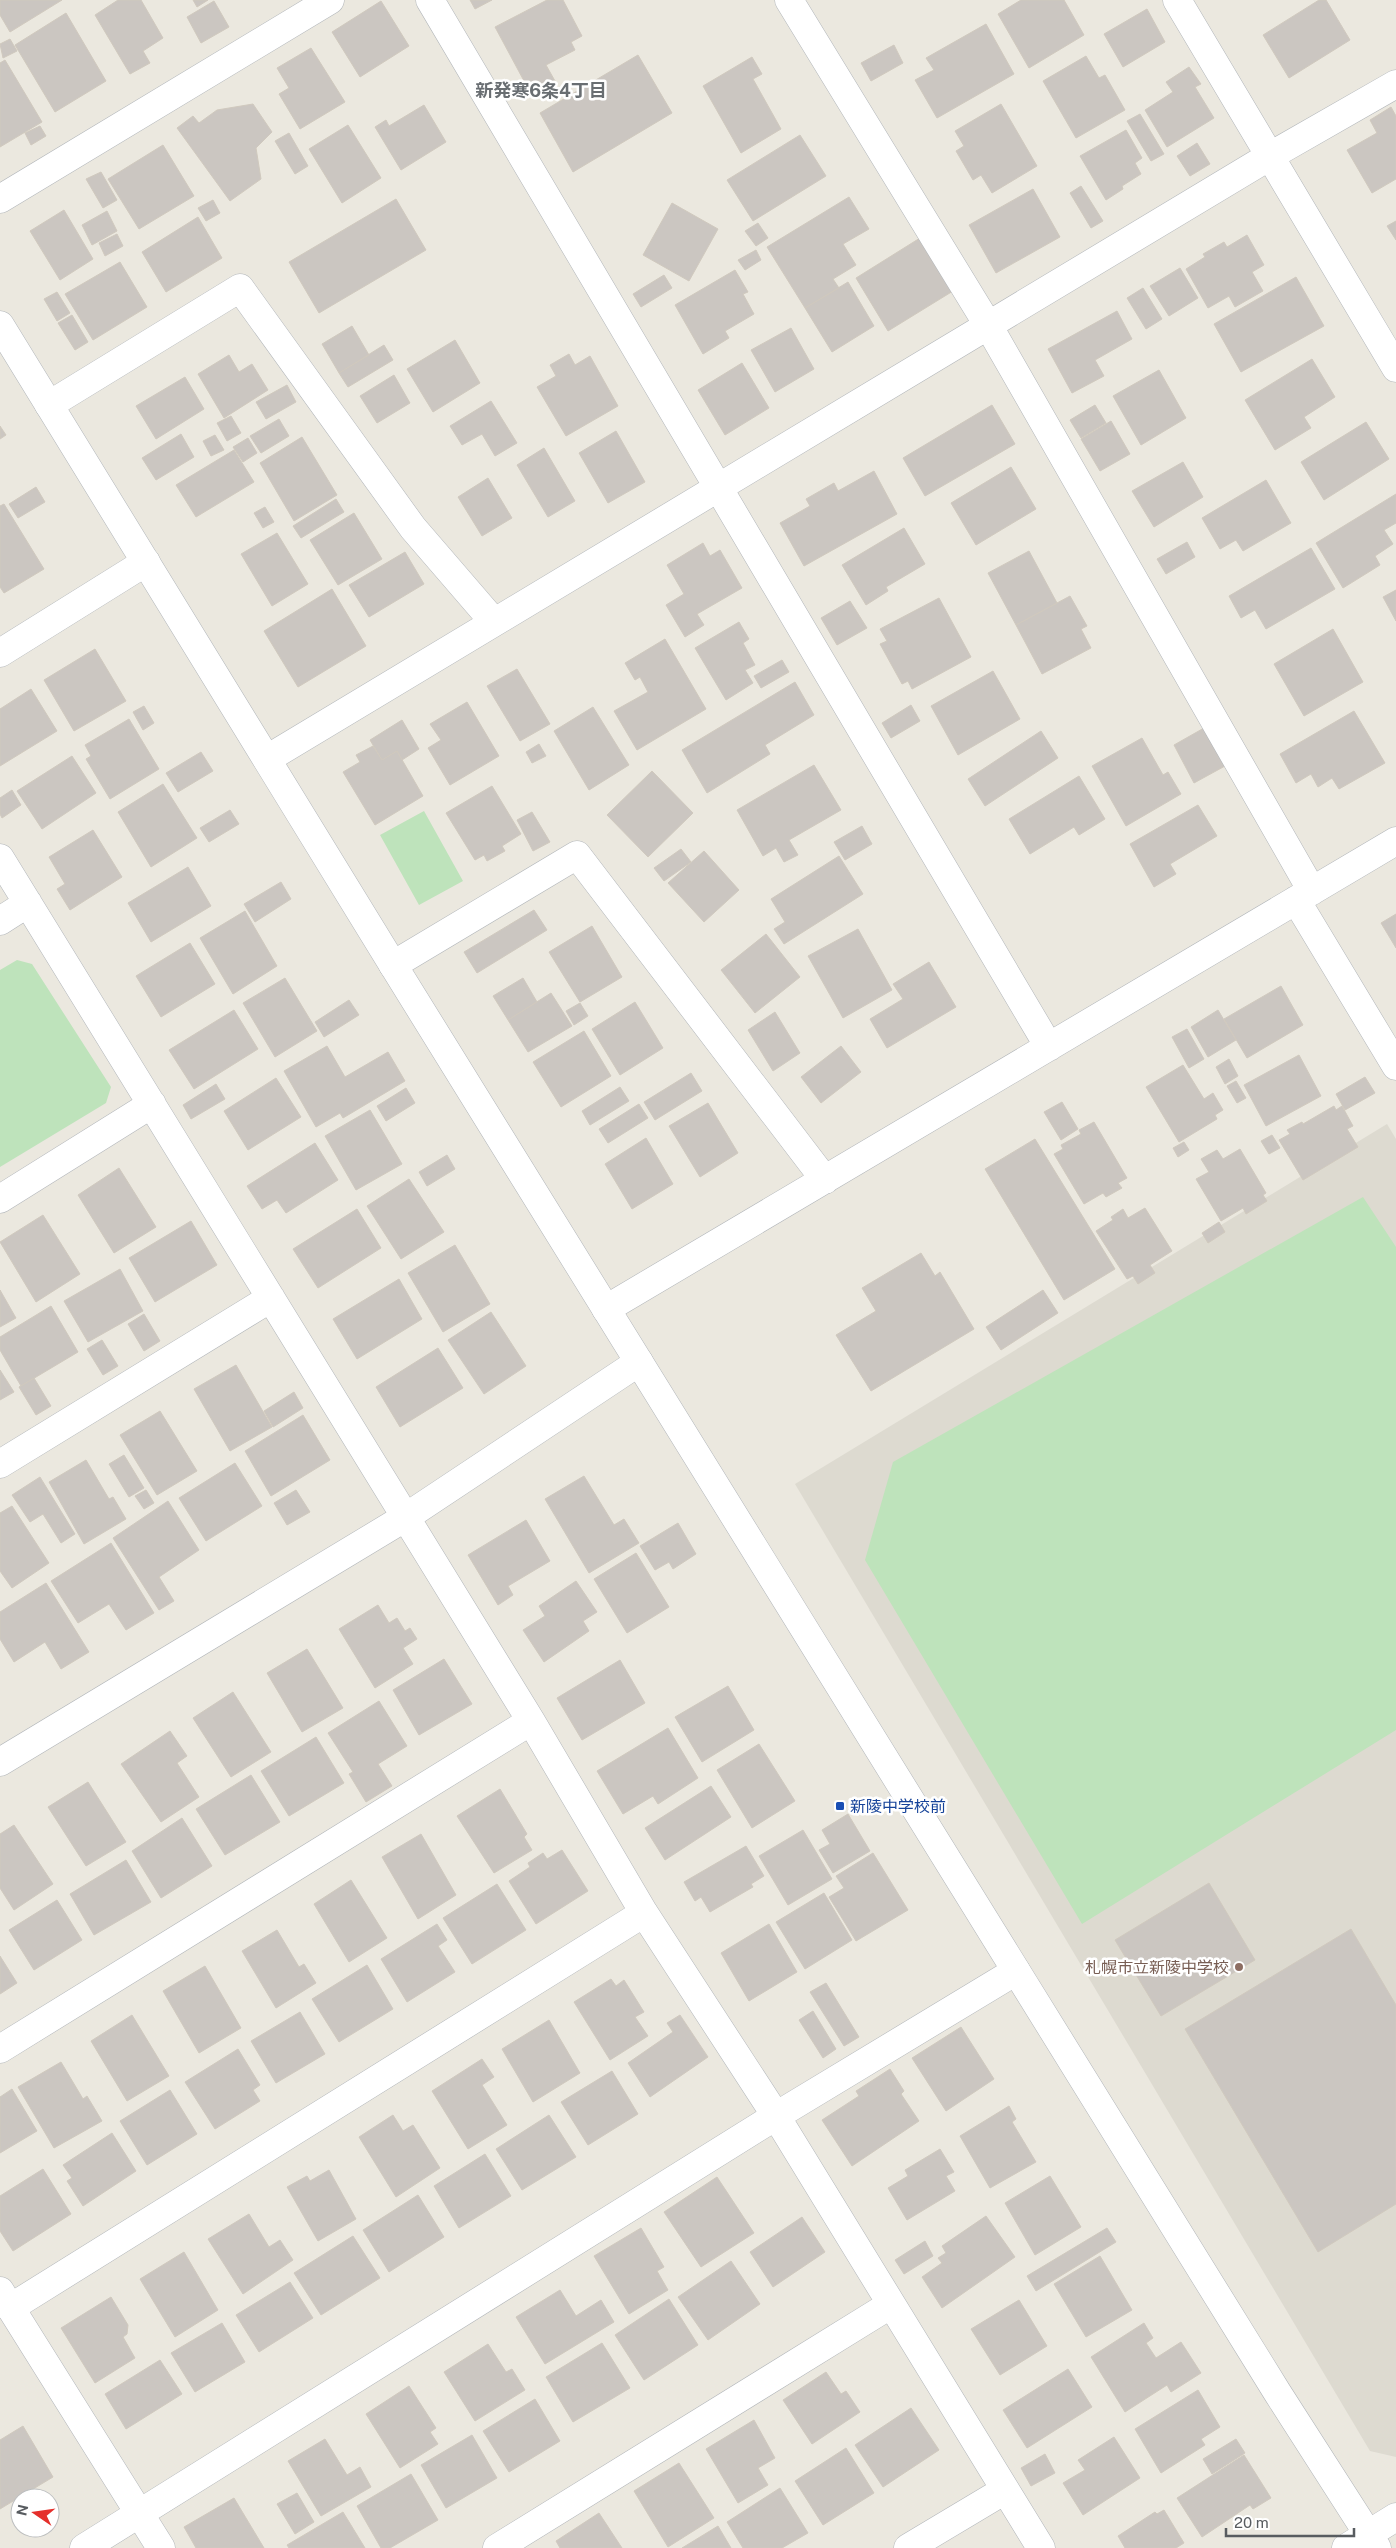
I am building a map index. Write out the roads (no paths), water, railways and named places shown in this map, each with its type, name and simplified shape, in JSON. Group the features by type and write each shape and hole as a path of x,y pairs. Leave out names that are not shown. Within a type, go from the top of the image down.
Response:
{"street":[{"path":"0,199 330,0"},
{"path":"430,0 1049,1047"},
{"path":"789,0 988,325 1304,895 1396,1066"},
{"path":"1177,0 1396,368"},
{"path":"267,759 1270,156 1396,84"},
{"path":"50,406 240,288 413,528 494,622"},
{"path":"0,325 393,965 1016,1971 1277,2392 1373,2541"},
{"path":"0,653 146,562"},
{"path":"606,1309 1396,841"},
{"path":"393,965 577,855 825,1180"},
{"path":"0,858 532,1721 644,1913 776,2116 890,2305 1041,2548"},
{"path":"0,921 28,903"},
{"path":"0,1199 152,1104"},
{"path":"0,1464 270,1298"},
{"path":"0,1762 406,1517 639,1362"},
{"path":"0,2049 532,1721"},
{"path":"161,2548 5,2300 644,1913"},
{"path":"84,2548 776,2116 1016,1971"},
{"path":"497,2548 890,2305"},
{"path":"908,2548 1005,2490"},
{"path":"1346,2548 1373,2541 1396,2517"}],"place":[{"name":"新陵中学校前","path":"840,1806"},
{"name":"札幌市立新陵中学校","path":"1239,1967"}],"district":[{"name":"新発寒6条4丁目","path":"541,91"}]}
